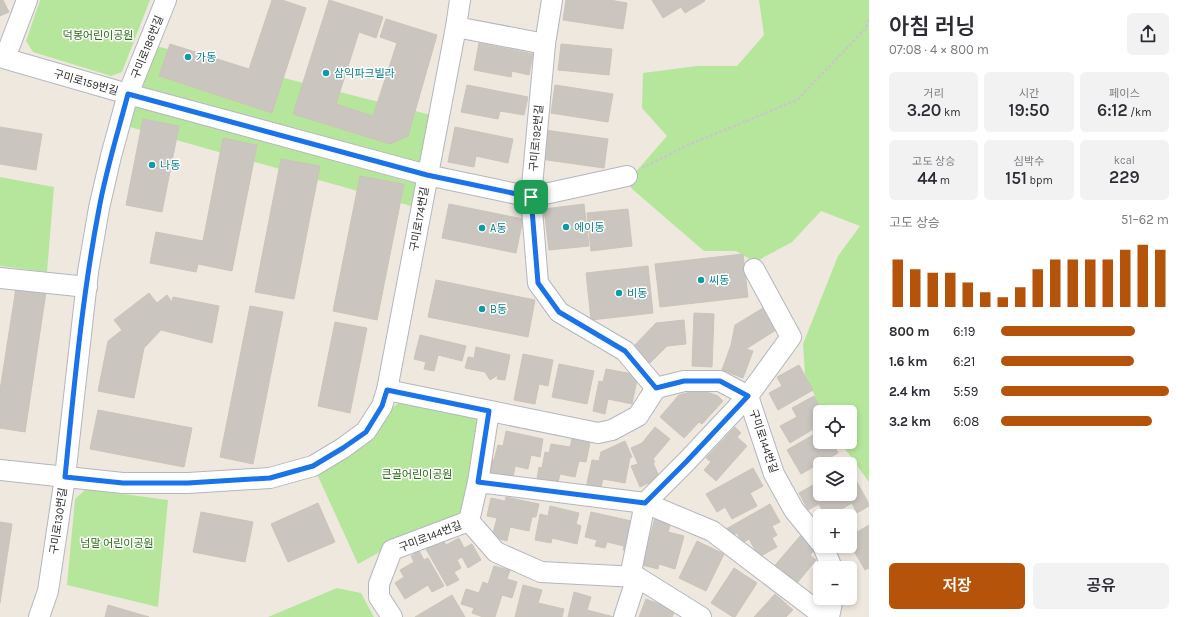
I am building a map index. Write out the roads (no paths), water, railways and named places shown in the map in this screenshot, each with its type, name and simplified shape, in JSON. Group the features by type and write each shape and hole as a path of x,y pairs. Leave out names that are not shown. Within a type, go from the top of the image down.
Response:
{"street":[{"path":"2,58 27,0"},
{"name":"구미로186번길","path":"128,94 166,0"},
{"name":"구미로192번길","path":"552,0 545,44 531,197 538,283 559,312 625,351 656,388"},
{"name":"구미로174번길","path":"387,390 456,27 453,2"},
{"path":"456,27 545,44"},
{"name":"구미로159번길","path":"2,58 128,94 427,175 531,197"},
{"name":"구미로130번길","path":"39,617 48,591 65,477 87,287 99,208 128,94"},
{"path":"531,197 627,176"},
{"path":"624,617 633,577 645,503 748,396 791,337 754,269"},
{"path":"0,278 87,287"},
{"name":"구미로144번길","path":"656,388 684,381 720,381 748,396 774,474 794,510 813,533"},
{"path":"0,470 130,483 188,483 270,478 313,466 366,432 382,406 387,390 598,434 612,430 638,416 656,388"},
{"name":"구미로144번길","path":"469,521 478,482 489,411"},
{"path":"478,482 645,503 712,531 825,617"},
{"name":"구미로144번길","path":"469,521 496,552 541,572 633,577 700,617"},
{"name":"구미로144번길","path":"392,617 379,597 378,584 392,550 469,521"},
{"path":"829,617 832,605"}],"place":[{"name":"가동","path":"188,57"},
{"name":"삼익파크빌라","path":"326,73"},
{"name":"나동","path":"152,165"},
{"name":"에이동","path":"566,227"},
{"name":"A동","path":"482,228"},
{"name":"씨동","path":"701,280"},
{"name":"비동","path":"619,293"},
{"name":"B동","path":"482,309"}],"park label":[{"name":"덕봉어린이공원","path":"98,35"},
{"name":"큰골어린이공원","path":"417,474"},
{"name":"넘말 어린이공원","path":"117,543"}]}
